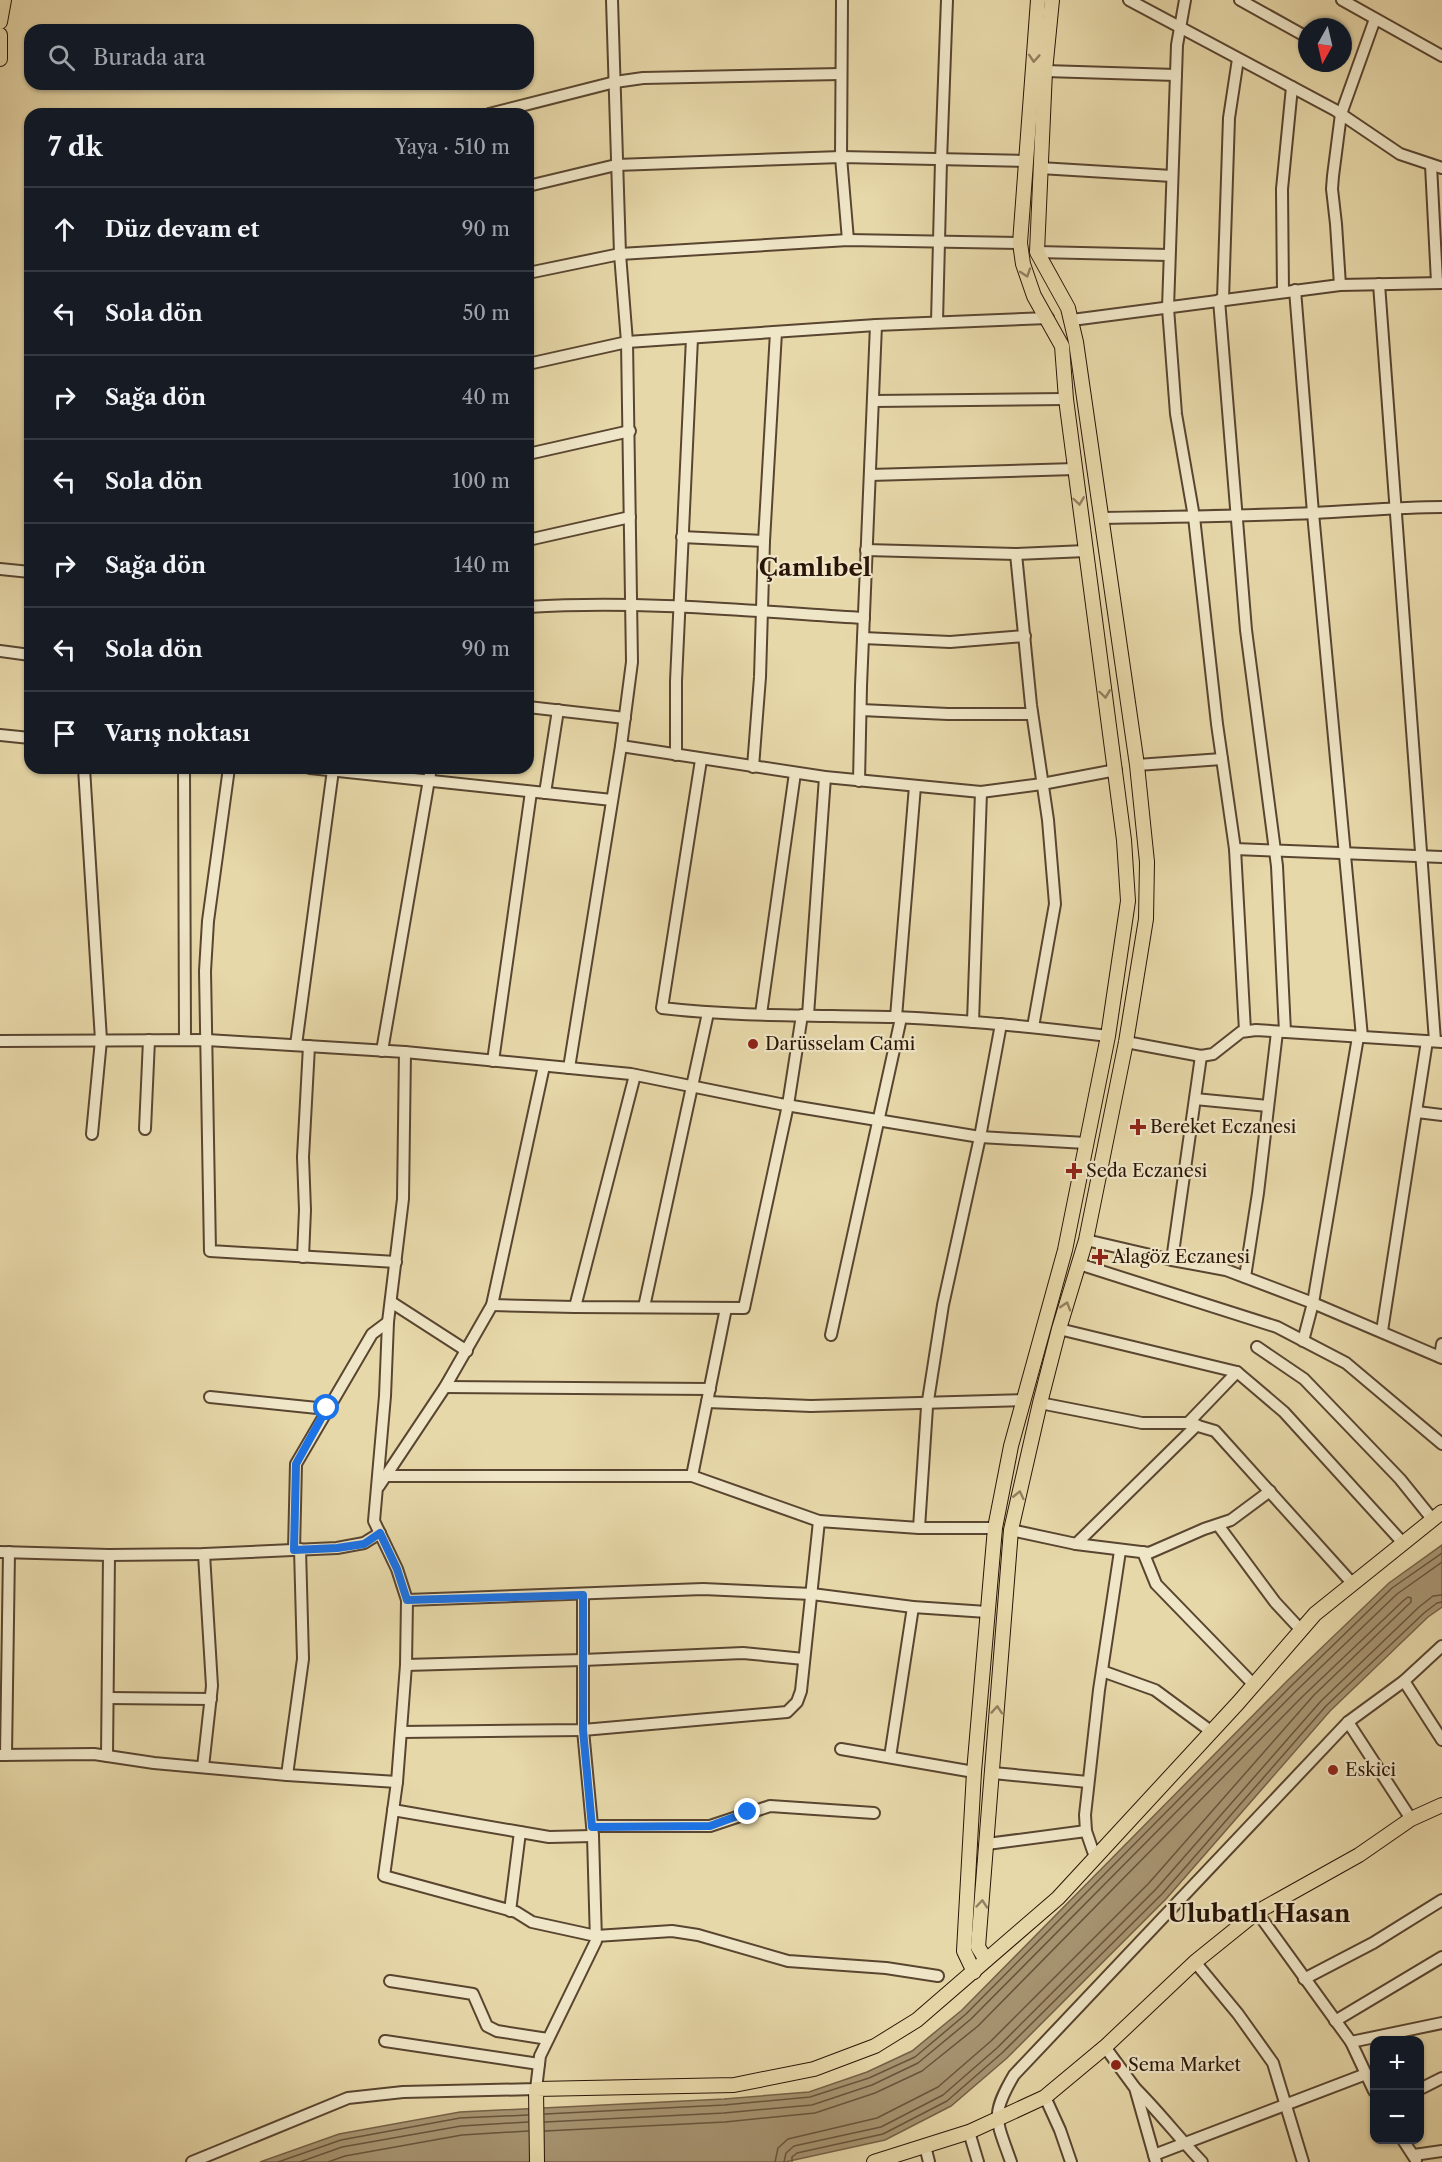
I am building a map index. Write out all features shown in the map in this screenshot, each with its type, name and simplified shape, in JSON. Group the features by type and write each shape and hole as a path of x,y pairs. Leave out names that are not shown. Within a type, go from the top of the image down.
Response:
{"main road":[{"path":"0,22 4,0"},
{"path":"974,1972 964,1951 974,1772 994,1528 1011,1446 1065,1250 1108,1036 1128,901 1125,840 1065,399 1062,346 1034,296 1023,264 1020,243 1038,0"},
{"path":"986,1960 978,1947 1011,1530 1059,1329 1086,1240 1126,1042 1146,919 1147,862 1137,765 1072,320 1068,308 1037,252 1045,70 1052,0"},
{"path":"0,35 0,59"},
{"path":"537,2162 535,2096 734,2085 814,2069 875,2046 917,2020 1058,1898 1212,1732 1315,1614 1437,1516"},
{"path":"875,2162 969,2132 1045,2097 1105,2047 1195,1962 1257,1912 1359,1856 1411,1819 1442,1804"}],"street":[{"path":"569,1068 621,746 632,662 630,431 616,165 612,0"},
{"path":"842,0 841,157 848,240"},
{"path":"938,322 940,161 947,0"},
{"path":"1129,0 1341,114 1400,154 1442,168"},
{"path":"1185,0 1179,28 1176,75 1168,308 1176,414 1194,517 1222,759 1235,849 1245,1031"},
{"path":"1240,0 1298,32"},
{"path":"1342,0 1442,56"},
{"path":"1340,285 1332,189 1341,114 1375,19"},
{"path":"1238,59 1229,118 1221,299 1235,515 1246,630 1275,850 1281,1032 1268,1106 1258,1194 1245,1277"},
{"path":"1045,70 1176,75"},
{"path":"513,108 615,82 643,78 701,75 842,74"},
{"path":"1283,292 1282,189 1292,87"},
{"path":"534,185 616,165 841,157 940,161 1026,161"},
{"path":"1072,320 1340,285 1439,283 1431,165"},
{"path":"1040,168 1172,176"},
{"path":"534,272 620,254 848,240 1020,243"},
{"path":"1037,252 1169,255"},
{"path":"1379,284 1435,1041 1417,1112 1382,1331"},
{"path":"1295,290 1360,1037 1313,1302 1303,1341"},
{"path":"534,363 627,342 938,322 1048,318"},
{"path":"860,781 866,550 876,326"},
{"path":"753,767 760,677 764,541 776,332"},
{"path":"676,755 679,605 692,338"},
{"path":"873,401 1065,399"},
{"path":"534,453 630,431"},
{"path":"870,475 1075,469"},
{"path":"1102,518 1194,517 1313,513 1396,507 1442,507"},
{"path":"534,539 630,517"},
{"path":"682,537 764,541"},
{"path":"866,550 1016,554 1086,551"},
{"path":"1016,554 1032,714 1055,904 1033,1027"},
{"path":"0,569 24,571"},
{"path":"534,607 580,603 679,605 864,618"},
{"path":"863,638 950,642 1025,636"},
{"path":"0,651 24,653"},
{"path":"534,708 625,718"},
{"path":"545,793 558,710"},
{"path":"861,710 948,714 1032,714"},
{"path":"0,735 24,737"},
{"path":"621,746 825,777 981,792 1042,784 1116,770"},
{"path":"701,759 662,1008 708,1013 973,1022 1108,1036"},
{"path":"1137,765 1222,759"},
{"path":"761,1014 795,773"},
{"path":"84,774 100,1040 92,1134"},
{"path":"184,774 185,1039"},
{"path":"228,774 208,921 205,971 210,1251 396,1262"},
{"path":"296,1045 333,774"},
{"path":"362,774 612,800"},
{"path":"382,1051 430,774"},
{"path":"492,1305 744,1308 805,1015 825,777"},
{"path":"831,1335 898,1018 915,786"},
{"path":"493,1061 531,792"},
{"path":"973,1022 981,792"},
{"path":"1235,849 1442,857"},
{"path":"644,1307 708,1013"},
{"path":"919,1528 928,1401 942,1305 980,1137 1001,1024"},
{"path":"1126,1042 1201,1056 1213,1054 1241,1032 1256,1030 1435,1041"},
{"path":"0,1041 185,1039 405,1052 635,1075 788,1105 980,1137 1086,1143"},
{"path":"145,1129 149,1040"},
{"path":"303,1257 305,1210 303,1157 309,1046"},
{"path":"405,1052 403,1199 388,1323 386,1396 374,1521 397,1569 407,1600 406,1665 397,1782 384,1876 510,1911 532,1922 596,1936 672,1931 698,1935 788,1961 886,1968 938,1976"},
{"path":"1172,1260 1201,1056"},
{"path":"377,1488 446,1387 492,1305 544,1066"},
{"path":"575,1307 635,1075"},
{"path":"1195,1099 1268,1106"},
{"path":"1417,1112 1442,1115"},
{"path":"1086,1240 1226,1270 1313,1302 1441,1357 1442,1344"},
{"path":"1080,1264 1277,1327 1346,1363 1442,1444"},
{"path":"391,1302 467,1351"},
{"path":"692,1476 726,1308"},
{"path":"286,1775 303,1659 297,1550 296,1464 372,1334 388,1323"},
{"path":"1059,1329 1238,1372 1284,1412 1403,1543"},
{"path":"1257,1347 1304,1379 1437,1516"},
{"path":"1076,1544 1192,1424 1238,1372"},
{"path":"446,1387 710,1389"},
{"path":"210,1397 327,1408"},
{"path":"707,1402 811,1406 1024,1400"},
{"path":"1040,1403 1142,1423 1192,1424 1215,1431 1352,1583"},
{"path":"385,1476 692,1476 819,1521 919,1528 994,1528"},
{"path":"1011,1530 1076,1544 1149,1553 1231,1520 1270,1491"},
{"path":"401,1732 583,1730 787,1712 797,1702 801,1691 819,1521"},
{"path":"1218,1524 1275,1602 1301,1630"},
{"path":"380,1533 364,1544 337,1548 204,1554 109,1555 5,1552 3,1755 94,1754 154,1763 397,1782"},
{"path":"1095,1857 1086,1831 1084,1815 1120,1551"},
{"path":"1143,1552 1156,1584 1254,1685"},
{"path":"202,1767 212,1686 204,1554"},
{"path":"107,1756 109,1555"},
{"path":"407,1600 703,1589 812,1594 913,1607 987,1612"},
{"path":"192,2162 348,2098 403,2092 535,2096 540,2056 596,1941 593,1831 583,1730 583,1595"},
{"path":"890,1757 913,1607"},
{"path":"1011,2162 997,2120 1000,2100 1014,2075 1348,1722 1404,1681 1442,1646"},
{"path":"406,1665 743,1653 804,1659"},
{"path":"1102,1671 1155,1689 1212,1732"},
{"path":"1404,1681 1442,1740"},
{"path":"108,1698 211,1699"},
{"path":"1348,1722 1411,1819"},
{"path":"841,1749 974,1772"},
{"path":"993,1773 1088,1782"},
{"path":"393,1810 549,1838 593,1831 710,1826 770,1806 874,1813"},
{"path":"987,1844 1086,1831"},
{"path":"510,1911 520,1832"},
{"path":"1305,1980 1442,1900"},
{"path":"1257,1912 1351,2042 1374,2090"},
{"path":"1335,2021 1442,1958"},
{"path":"1195,1962 1238,2014 1273,2063 1303,2162"},
{"path":"390,1981 473,1994 487,2026 497,2031 548,2038"},
{"path":"1351,2042 1442,2023"},
{"path":"386,2041 539,2064"},
{"path":"1105,2047 1135,2088 1164,2116 1202,2162"},
{"path":"1135,2088 1155,2159 1184,2143 1366,2074"},
{"path":"1424,2087 1442,2078"},
{"path":"1045,2097 1071,2162"},
{"path":"969,2132 978,2162"},
{"path":"1406,2144 1415,2159 1442,2151"},
{"path":"925,2146 929,2162"}],"water":[{"path":"1442,1545 1442,1607 1428,1617 1330,1711 1166,1899 1007,2058 951,2106 885,2140 785,2162 260,2162 339,2134 460,2112 724,2099 809,2092 867,2072 912,2051 962,2010 1287,1681 1389,1583"}],"place":[{"name":"Darüsselam Cami","path":"753,1044"},
{"name":"Bereket Eczanesi","path":"1138,1127"},
{"name":"Seda Eczanesi","path":"1074,1171"},
{"name":"Alagöz Eczanesi","path":"1100,1257"},
{"name":"Eskici","path":"1333,1770"},
{"name":"Sema Market","path":"1116,2065"}],"district":[{"name":"Çamlıbel","path":"815,568"},
{"name":"Ulubatlı Hasan","path":"1259,1914"}],"route":[{"path":"327,1408 296,1464 294,1550 364,1544 380,1533 397,1569 407,1600 583,1595 583,1730 592,1827 710,1826 748,1812"}]}
